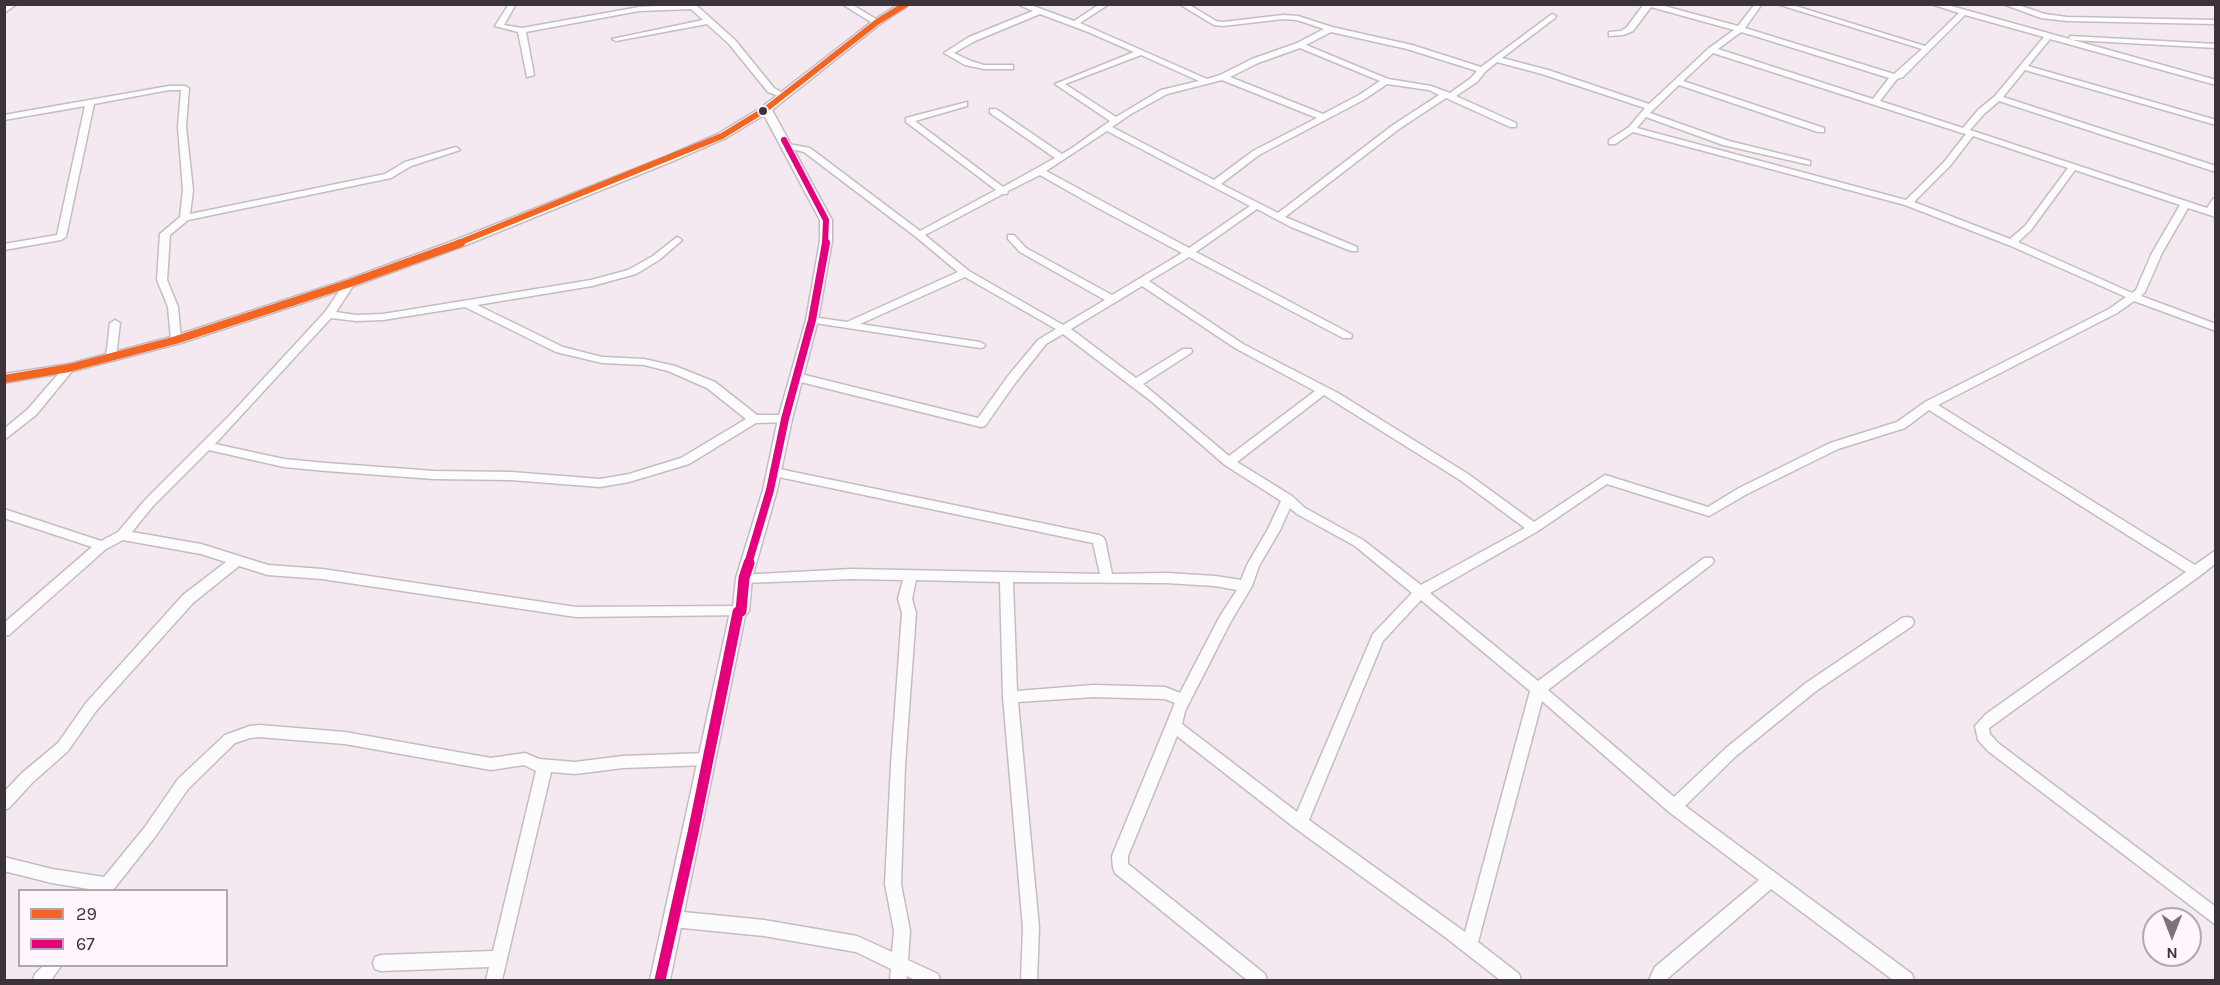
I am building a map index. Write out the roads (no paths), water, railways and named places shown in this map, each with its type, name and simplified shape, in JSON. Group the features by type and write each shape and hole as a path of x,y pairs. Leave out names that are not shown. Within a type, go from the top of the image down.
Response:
{"street":[{"path":"4,11 14,4"},
{"path":"513,4 499,27 522,30 639,9 691,6 732,42 771,90 784,96"},
{"path":"845,4 877,22"},
{"path":"4,379 69,368 176,340 350,283 462,242 669,159 722,136 766,109 877,22 906,4"},
{"path":"1020,4 1074,24 1206,81"},
{"path":"1074,24 1106,4"},
{"path":"1182,4 1214,23 1283,17 1298,18 1330,29 1409,46 1482,70"},
{"path":"1612,142 1632,129 1712,50 1740,29 1759,4"},
{"path":"1780,4 1925,48"},
{"path":"1934,4 2216,83"},
{"path":"2006,4 2044,16 2067,19 2216,22"},
{"path":"1612,34 1623,33 1630,29 1648,5 1740,29 1894,77"},
{"path":"1010,67 984,67 968,63 948,53 972,39 1040,11"},
{"path":"1875,102 1894,77 1900,75 1963,13"},
{"path":"1279,217 1396,127 1474,80 1495,59 1552,16"},
{"path":"616,39 709,21"},
{"path":"919,235 1040,171 1128,112 1164,92 1223,77 1255,61 1299,45 1330,29"},
{"path":"522,30 530,75"},
{"path":"2048,37 2216,46"},
{"path":"1908,203 1947,164 1980,112 1998,98 2048,37"},
{"path":"1299,45 1386,81 1418,85 1448,95 1513,125"},
{"path":"1712,50 2213,213 2216,201"},
{"path":"1116,121 1059,84 1139,53"},
{"path":"1495,59 1545,72 1726,143 1807,163"},
{"path":"2023,67 2216,123"},
{"path":"1223,77 1323,117"},
{"path":"1216,183 1256,153 1362,97 1386,81"},
{"path":"1680,83 1821,130"},
{"path":"4,118 170,88 185,88 182,128 188,190 185,218"},
{"path":"1998,98 2216,169"},
{"path":"4,247 62,237 90,102"},
{"path":"964,104 909,120 1004,192"},
{"path":"660,981 738,612 741,611 744,578 774,472 785,419 812,320 826,241 826,220 766,109"},
{"path":"993,111 1061,158"},
{"path":"1107,128 1279,217 1318,236 1354,249"},
{"path":"1632,129 1908,203 2011,243 2133,297 2216,328"},
{"path":"788,147 807,150 965,273 1065,330 1200,434 1229,462 1288,499 1301,511 1359,543 1422,591 1674,807 1906,981"},
{"path":"176,340 173,307 162,280 165,234 185,218 388,176 408,164 456,150"},
{"path":"2011,243 2028,228 2073,166"},
{"path":"1040,171 1101,206 1347,336"},
{"path":"1300,823 1378,638 1422,591 1534,528 1605,479 1709,512 1743,490 1834,446 1901,425 1929,405 2113,311 2140,292 2157,253 2186,204"},
{"path":"797,377 981,423 1042,342 1190,252 1257,205"},
{"path":"1011,237 1023,250 1111,299"},
{"path":"329,314 356,318 383,317 592,284 632,272 656,258 677,240"},
{"path":"849,326 965,273"},
{"path":"1142,281 1239,346 1322,391 1464,477 1534,528"},
{"path":"4,631 102,546 122,536 149,503 207,446 329,314 350,283"},
{"path":"469,305 560,350 602,360 644,362 671,368 711,385 754,419"},
{"path":"812,320 980,345"},
{"path":"111,357 115,323"},
{"path":"1135,384 1187,351"},
{"path":"4,436 32,412 69,368"},
{"path":"1229,462 1322,391"},
{"path":"1929,405 2196,573"},
{"path":"207,446 284,463 315,466 434,475 511,476 600,483 629,478 685,461 754,419 785,419"},
{"path":"774,472 1099,540 1107,579"},
{"path":"1259,981 1121,868 1120,856 1184,700 1225,620 1246,586 1253,564 1274,530 1288,499"},
{"path":"4,513 102,546"},
{"path":"122,536 201,549 268,570 322,574 576,612 741,611"},
{"path":"2216,555 2196,573 1982,726 1983,736 1993,747 2216,917"},
{"path":"4,803 27,778 63,747 92,707 188,599 236,561"},
{"path":"1469,946 1538,689 1708,561"},
{"path":"744,578 801,575 912,575 1189,579 1246,586"},
{"path":"898,981 902,931 893,884 898,765 909,614 905,599 912,575"},
{"path":"1006,577 1010,697 1031,928 1029,981"},
{"path":"1674,807 1731,752 1811,687 1907,622"},
{"path":"1010,697 1093,691 1165,693 1184,700"},
{"path":"1174,726 1513,981"},
{"path":"4,864 106,888 150,832 183,784 230,739 259,730 345,738 491,764 525,759 545,765 576,768 623,762 707,759"},
{"path":"494,981 545,765"},
{"path":"1657,981 1661,973 1770,880"},
{"path":"674,919 764,928 857,944 932,981"},
{"path":"381,963 499,958"},
{"path":"42,981 52,967"}]}
